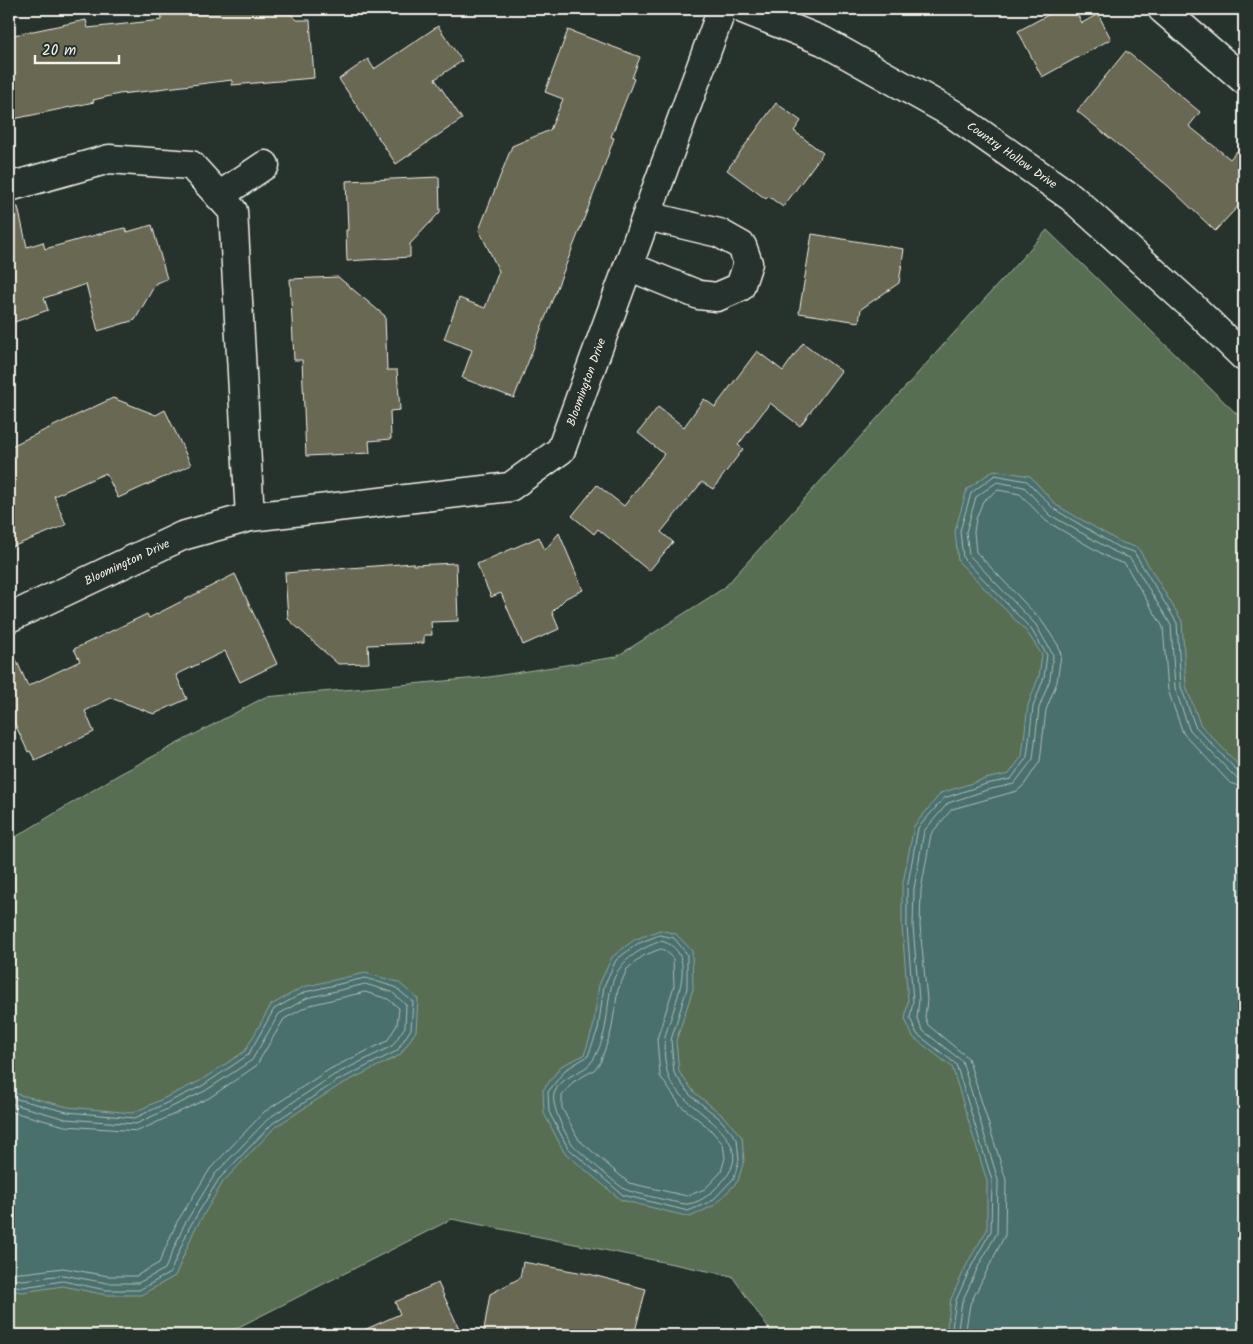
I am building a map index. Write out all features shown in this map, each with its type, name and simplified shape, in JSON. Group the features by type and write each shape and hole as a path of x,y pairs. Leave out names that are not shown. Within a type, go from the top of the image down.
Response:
{"street":[{"name":"Bloomington Drive","path":"9,618 182,536 250,517 510,487 561,450 722,9"},
{"name":"Country Hollow Drive","path":"743,9 823,41 953,114 1071,197 1196,310 1244,357"},
{"path":"1162,9 1244,80"},
{"path":"9,187 109,159 191,165 233,210 250,517"},
{"path":"219,196 264,165"},
{"path":"628,266 699,295 717,297 740,287 748,263 742,246 719,233 647,216"}],"green space":[{"path":"1047,230 1244,421 1244,1335 773,1335 732,1276 452,1219 223,1335 9,1335 9,841 118,775 265,697 489,677 616,657 724,588"}],"water":[{"path":"994,470 1030,476 1056,505 1120,542 1138,548 1182,621 1186,686 1200,724 1244,771 1244,1335 946,1335 951,1299 969,1260 987,1230 987,1181 952,1067 913,1037 905,1019 908,1001 902,926 902,888 914,826 941,793 985,779 1009,774 1022,756 1028,705 1039,676 1042,655 1027,632 958,561 955,531 967,489"},
{"path":"660,930 676,934 692,951 693,989 676,1041 679,1072 694,1092 722,1115 742,1137 744,1160 738,1181 715,1205 690,1217 621,1200 564,1152 544,1113 543,1090 561,1066 584,1055 593,1028 599,985 612,957 634,940"},
{"path":"365,973 398,982 418,999 416,1031 400,1055 340,1085 275,1127 223,1182 194,1231 175,1276 141,1295 106,1295 63,1286 23,1292 9,1290 9,1092 68,1107 133,1113 200,1081 245,1051 271,1005 303,987"}],"building":[{"path":"161,9 285,9 297,20 310,20 314,78 232,85 232,80 119,94 93,100 94,102 9,120 9,36 86,20 88,28 162,20"},
{"path":"1059,9 1074,9 1082,23 1098,14 1111,39 1042,77 1018,31"},
{"path":"438,26 462,61 435,79 462,119 396,164 339,79 368,59 374,69"},
{"path":"568,30 640,57 632,78 634,79 611,137 614,138 601,175 514,398 462,378 472,350 444,339 459,298 485,308 499,271 479,230 512,146 550,130 563,99 545,92"},
{"path":"1126,51 1200,112 1189,126 1230,159 1244,143 1244,200 1215,231 1168,186 1077,111"},
{"path":"776,103 801,121 794,131 823,153 783,207 768,196 766,199 727,170"},
{"path":"439,177 440,212 410,244 410,257 347,261 346,181"},
{"path":"18,207 27,247 43,242 45,249 125,228 127,232 152,225 167,279 156,283 135,320 98,331 86,284 44,298 48,310 9,324 9,208"},
{"path":"812,234 904,249 899,283 861,309 859,322 799,313"},
{"path":"338,277 385,316 387,370 397,370 400,410 390,411 391,439 369,441 370,453 306,456 302,360 294,360 290,279"},
{"path":"803,343 841,371 800,426 770,403 738,445 743,449 713,489 702,482 661,532 673,542 649,571 598,529 594,534 572,516 597,485 624,506 664,454 638,433 658,407 684,427 704,399 715,407 757,351 783,371"},
{"path":"113,398 156,415 165,410 191,465 118,498 106,473 54,496 66,525 9,548 9,447"},
{"path":"559,533 583,590 566,598 552,612 559,629 523,645 501,593 491,597 477,564 539,537 545,550"},
{"path":"413,563 413,565 456,563 458,621 431,622 432,635 424,635 424,643 368,645 369,663 338,664 288,619 285,573"},
{"path":"235,574 277,664 240,682 225,651 176,675 187,699 154,714 111,698 85,711 94,732 35,760 30,751 28,752 9,711 9,644 28,686 80,661 74,649 147,614 149,618"},
{"path":"523,1262 589,1274 646,1289 634,1335 483,1335 490,1294 520,1278"},
{"path":"438,1283 462,1335 353,1335 400,1314 395,1302"}]}
